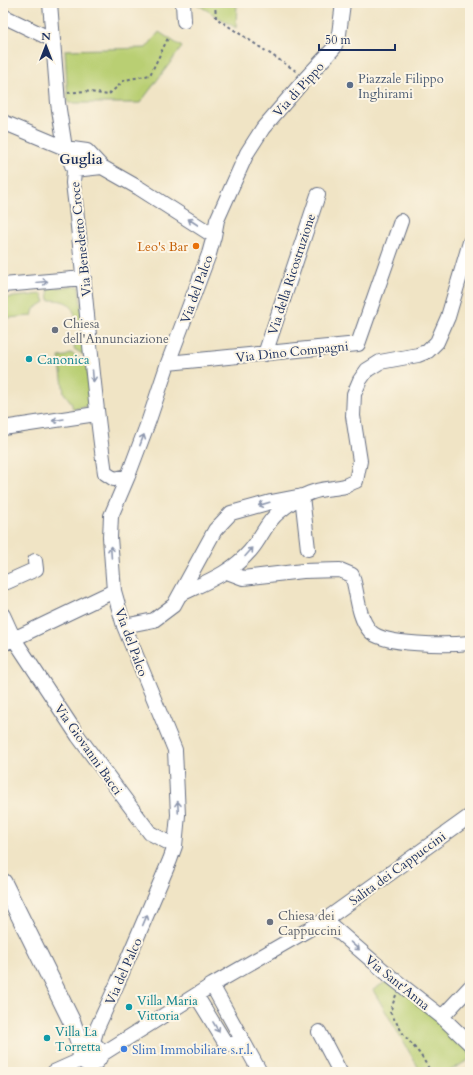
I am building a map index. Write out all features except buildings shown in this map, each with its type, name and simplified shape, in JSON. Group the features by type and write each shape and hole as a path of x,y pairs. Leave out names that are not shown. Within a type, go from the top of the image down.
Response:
{"main road":[{"path":"3,882 72,1022 96,1055"}],"street":[{"path":"50,3 57,94 65,148 74,170 102,167"},
{"path":"183,3 184,21"},
{"name":"Via di Pippo","path":"263,128 334,48 339,34 343,3"},
{"path":"3,16 53,40"},
{"path":"3,122 65,148 87,151 102,167 139,188 214,236"},
{"name":"Via del Palco","path":"96,1055 97,1028 170,860 175,846 178,815 175,750 124,626 114,591 110,537 111,516 149,420 168,363 209,254 217,220 247,153 263,128"},
{"name":"Via Benedetto Croce","path":"74,170 96,414 105,473 114,479 128,476"},
{"name":"Via della Ricostruzione","path":"265,354 318,195"},
{"name":"Via Dino Compagni","path":"168,363 358,344 401,221"},
{"path":"181,594 227,572 250,551 263,534 270,521 279,512 302,496 310,492 345,486 356,480 360,461 353,416 354,394 360,380 367,370 380,362 418,355 428,351 437,342 448,317 470,242"},
{"path":"3,285 84,278"},
{"path":"3,428 96,414"},
{"path":"302,496 308,549"},
{"path":"124,626 154,620 174,605 215,530 231,513 271,502 302,496"},
{"path":"12,575 36,569 35,561"},
{"path":"227,572 243,578 303,571 340,570 352,576 361,612 371,632 383,638 403,642 430,644 470,643"},
{"path":"9,642 114,591"},
{"name":"Via Giovanni Bacci","path":"3,615 9,642 150,833 175,846"},
{"name":"Salita dei Cappuccini","path":"54,1072 96,1055 212,984 325,920 470,816"},
{"name":"Via Sant'Anna","path":"325,920 390,977 442,1017 470,1044"},
{"path":"212,984 260,1072"},
{"path":"442,1017 470,987"},
{"path":"196,995 226,1044 244,1044"},
{"path":"319,1032 340,1072"}],"path":[{"path":"215,3 216,18 306,78"},
{"path":"57,94 84,91 108,94 124,80 150,74 168,38"},
{"path":"396,992 390,1012 404,1035 420,1054 431,1072"}],"green space":[{"path":"195,3 237,3 236,28"},
{"path":"159,32 182,47 140,103 68,103 65,50 146,48"},
{"path":"79,286 83,327 78,328 71,306 63,301 49,300 48,288"},
{"path":"42,294 45,302 34,309 32,316 7,318 5,298"},
{"path":"77,333 84,333 86,356 74,349"},
{"path":"71,353 87,363 90,406 73,409 71,402 64,393 59,357 66,356"},
{"path":"390,979 470,1048 470,1059 448,1072 421,1072 373,990"}],"place":[{"name":"Piazzale Filippo Inghirami","path":"350,85"},
{"name":"Leo's Bar","path":"196,246"},
{"name":"Chiesa dell'Annunciazione","path":"55,330"},
{"name":"Canonica","path":"29,359"},
{"name":"Chiesa dei Cappuccini","path":"270,922"},
{"name":"Villa Maria Vittoria","path":"129,1007"},
{"name":"Villa La Torretta","path":"47,1038"},
{"name":"Slim Immobiliare s.r.l.","path":"124,1049"}],"district":[{"name":"Guglia","path":"81,159"}]}
